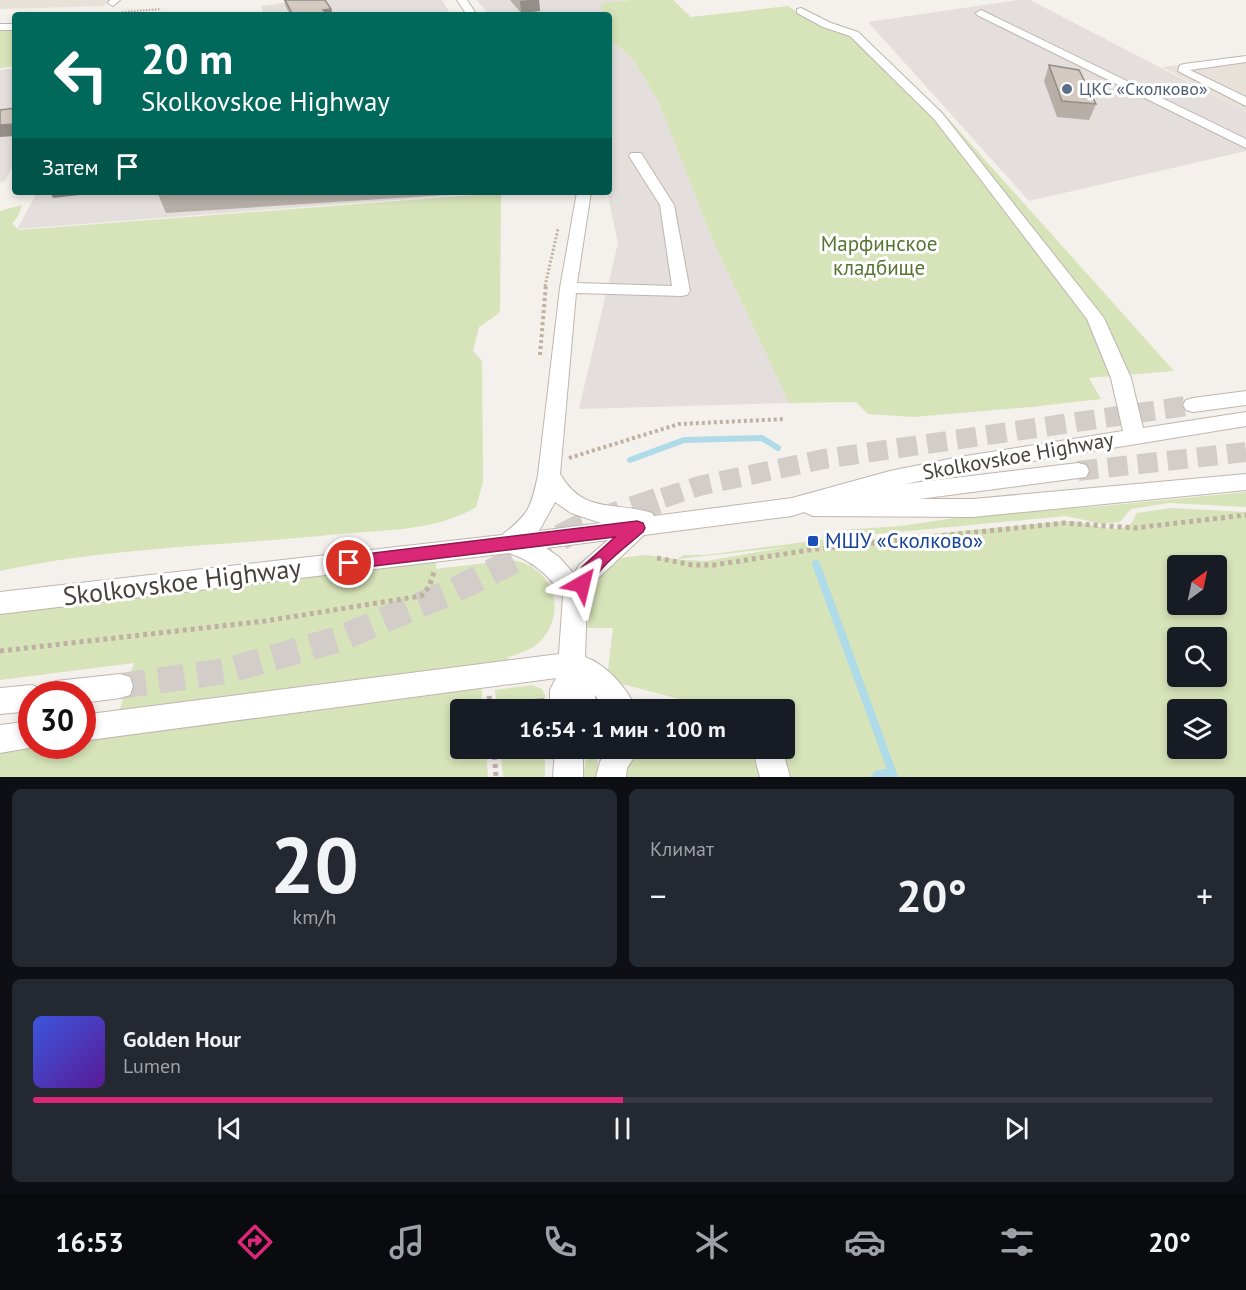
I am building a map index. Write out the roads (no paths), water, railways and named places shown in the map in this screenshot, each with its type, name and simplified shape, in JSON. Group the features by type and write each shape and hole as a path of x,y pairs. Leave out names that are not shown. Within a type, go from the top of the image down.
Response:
{"street":[{"path":"801,10 827,24 854,33 938,116 980,169 1095,318 1121,378 1134,436"},
{"path":"981,13 1246,144"},
{"path":"1246,59 1184,67 1184,71 1246,102"},
{"path":"568,288 681,291 667,205 636,156"},
{"path":"508,544 530,526 537,516 543,506 556,467 568,288 584,195"},
{"path":"1193,405 1246,398"},
{"name":"Skolkovskoe Highway","path":"792,507 890,479 1134,436 1246,419"},
{"path":"556,467 562,496 579,508 600,514 674,523"},
{"path":"792,507 990,480 1078,471"},
{"name":"Skolkovskoe Highway","path":"0,603 508,544 792,507 973,508 1246,482"},
{"path":"575,595 588,572 637,528"},
{"path":"508,544 545,557 559,569 575,595 576,627 564,699"},
{"path":"96,726 570,671 582,666 592,672 614,699"},
{"path":"570,671 581,689 581,699"},
{"path":"96,690 120,687"},
{"path":"0,701 18,699"},
{"path":"0,739 18,737"},
{"path":"568,777 569,759"},
{"path":"610,777 617,759"},
{"path":"772,759 775,777"}],"waterway":[{"path":"630,460 684,440 762,438 778,448"},
{"path":"816,564 894,777"},
{"path":"875,777 878,774 892,772"}],"tunnel":[{"path":"663,498 699,486 824,459 1193,405"},
{"path":"1078,471 1246,452"},
{"path":"120,686 226,671 339,639 455,590 581,527 668,497"}],"place":[{"name":"ЦКС «Сколково»","path":"1067,89"},
{"name":"МШУ «Сколково»","path":"813,541"}],"park label":[{"name":"Марфинское кладбище","path":"879,256"}]}
